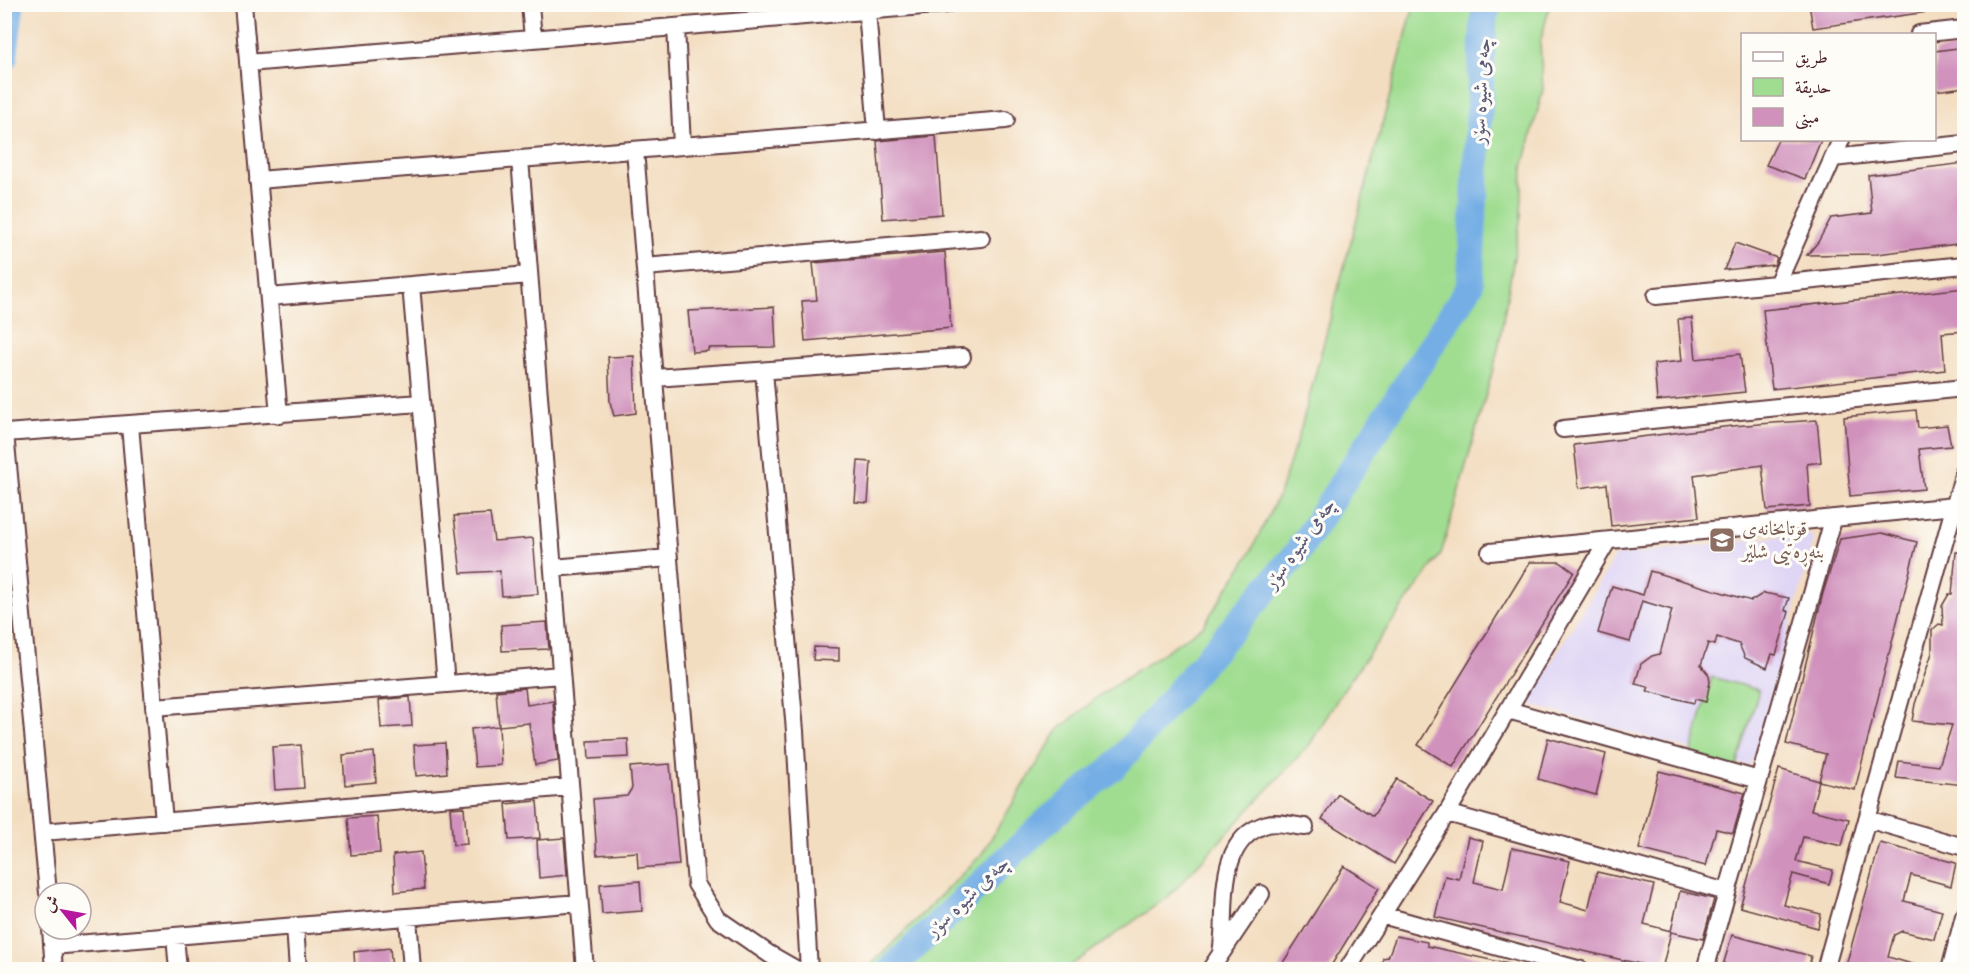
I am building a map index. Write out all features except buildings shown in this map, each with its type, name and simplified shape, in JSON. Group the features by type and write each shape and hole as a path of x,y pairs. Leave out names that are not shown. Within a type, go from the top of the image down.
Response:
{"street":[{"path":"243,4 279,415"},
{"path":"530,4 533,39"},
{"path":"248,63 947,4"},
{"path":"867,11 877,130"},
{"path":"676,27 682,146"},
{"path":"1928,33 1965,29"},
{"path":"258,180 1006,120"},
{"path":"1777,284 1841,141"},
{"path":"1833,158 1965,144"},
{"path":"635,150 696,884 718,919 769,954 797,969"},
{"path":"520,159 585,969"},
{"path":"645,267 981,238"},
{"path":"1656,296 1965,265"},
{"path":"269,297 529,275"},
{"path":"411,285 446,684"},
{"path":"654,378 962,357"},
{"path":"764,370 795,731 809,969"},
{"path":"1563,429 1965,388"},
{"path":"47,881 4,433 421,403"},
{"path":"130,425 164,822"},
{"path":"1825,969 1965,472"},
{"path":"1490,552 1833,520 1955,506"},
{"path":"1705,969 1833,520"},
{"path":"1347,969 1447,813 1607,542"},
{"path":"553,568 669,558"},
{"path":"154,707 561,675"},
{"path":"1508,710 1759,780"},
{"path":"43,832 570,787"},
{"path":"1447,813 1727,892"},
{"path":"1867,819 1965,847"},
{"path":"1221,953 1225,932 1223,897 1226,871 1241,843 1269,824 1305,827"},
{"path":"1210,969 1261,894"},
{"path":"52,946 579,903"},
{"path":"1382,915 1581,969"},
{"path":"1950,969 1965,916"},
{"path":"408,917 412,969"},
{"path":"295,926 298,969"},
{"path":"176,936 178,969"},
{"path":"52,941 54,969"}],"shaded area":[{"path":"1807,533 1814,537 1814,540 1749,766 1532,705 1532,695 1615,556"}],"green space":[{"path":"1414,5 1550,5 1540,43 1543,90 1523,168 1521,217 1497,355 1441,554 1345,687 1310,744 1169,896 1066,969 867,969 981,855 1058,730 1099,696 1203,626 1248,557 1280,492 1301,428"},
{"path":"1712,677 1759,690 1736,769 1690,756"}],"waterway":[{"path":"4,58 11,4"},
{"name":"چەمی شیوە سۆر","path":"890,970 1049,819 1115,766 1297,553 1470,286 1484,16 1489,4"}],"place":[{"name":"قوتابخانەی بنەڕەتیی شلێر","path":"1722,540"}]}
